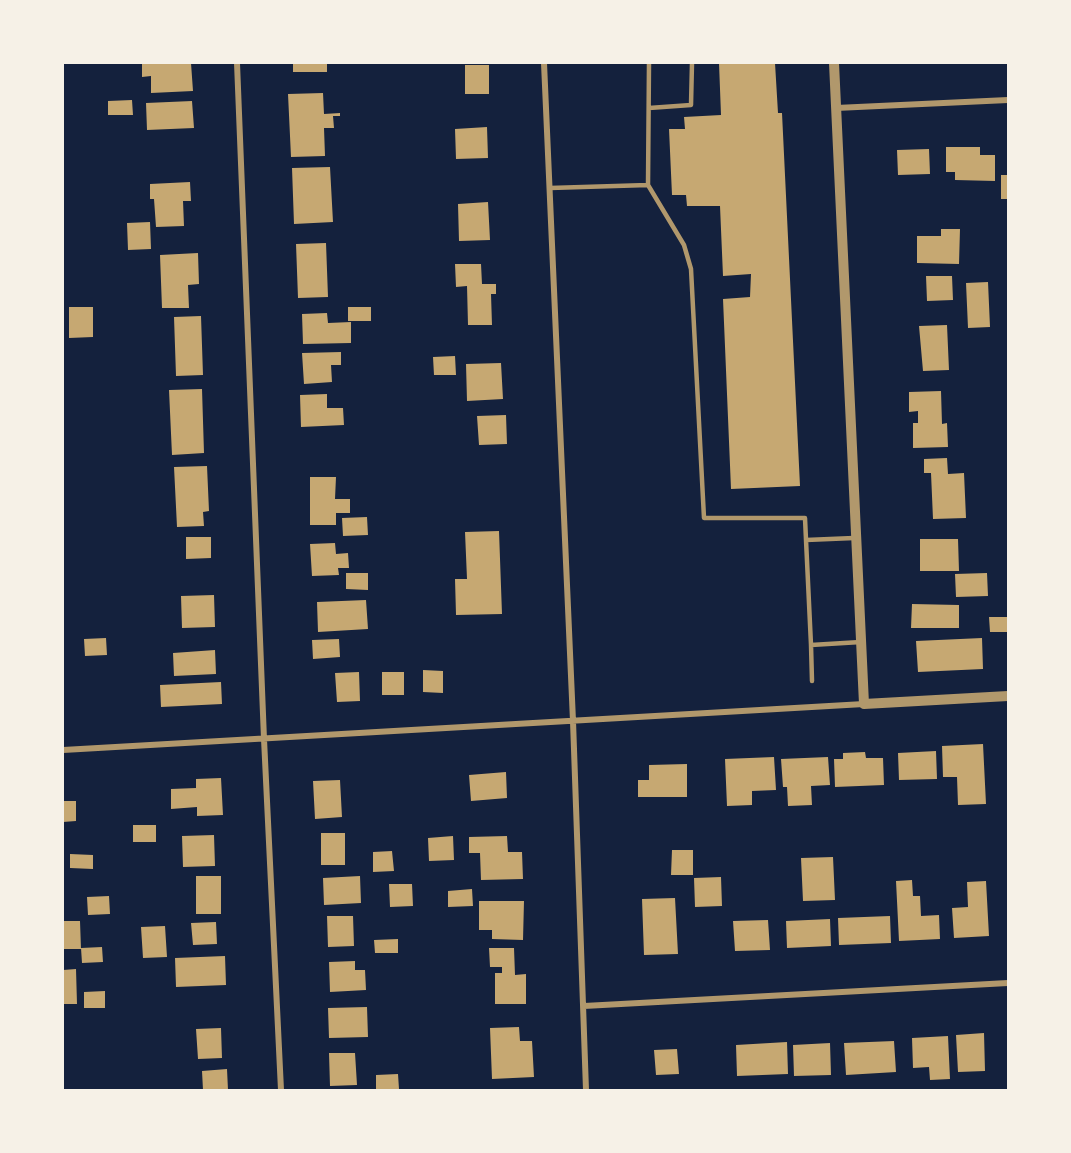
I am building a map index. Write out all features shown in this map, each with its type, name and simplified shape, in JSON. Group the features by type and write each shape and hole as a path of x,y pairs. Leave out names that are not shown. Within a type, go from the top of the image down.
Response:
{"street":[{"path":"237,63 264,738 281,1090"},
{"path":"544,63 573,721 586,1090"},
{"path":"834,63 864,704"},
{"path":"836,108 1008,100"},
{"path":"63,750 1008,696"},
{"path":"584,1006 1008,982"}],"lane":[{"path":"649,63 648,185 684,245 691,269 704,518 805,518 812,681"},
{"path":"649,108 692,105 692,63"},
{"path":"549,188 648,185"},
{"path":"806,540 856,538"},
{"path":"811,645 861,642"}],"building":[{"path":"142,63 191,63 193,91 151,93 151,76 142,77"},
{"path":"293,63 327,63 327,72 293,72"},
{"path":"719,63 775,63 778,113 782,113 800,486 731,489 723,299 750,297 751,274 723,276 720,206 687,206 686,195 672,195 669,129 685,129 684,117 721,115"},
{"path":"465,65 489,65 489,94 465,94"},
{"path":"323,93 324,114 340,113 340,116 333,116 334,128 324,128 325,156 291,157 288,94"},
{"path":"132,100 133,115 108,115 108,101"},
{"path":"192,101 194,128 147,130 146,103"},
{"path":"487,127 488,158 456,159 455,129"},
{"path":"946,147 980,147 980,155 995,155 995,181 955,180 955,172 946,172"},
{"path":"929,149 930,174 898,175 897,150"},
{"path":"330,167 333,222 294,224 292,168"},
{"path":"1001,175 1008,175 1008,199 1001,199"},
{"path":"190,182 191,201 183,201 184,226 156,227 154,199 150,199 150,184"},
{"path":"488,202 490,240 459,241 458,204"},
{"path":"150,222 151,249 128,250 127,223"},
{"path":"941,229 960,229 959,264 917,263 917,236 941,236"},
{"path":"326,243 328,297 298,298 296,244"},
{"path":"198,253 199,284 188,285 189,308 162,308 160,255"},
{"path":"455,264 481,264 482,284 496,284 496,294 491,294 492,325 468,325 467,286 456,287"},
{"path":"926,276 952,276 953,300 927,301"},
{"path":"988,282 990,327 968,328 966,283"},
{"path":"69,307 93,307 93,337 69,338"},
{"path":"348,307 371,307 371,321 348,321"},
{"path":"327,313 328,323 351,322 351,343 303,344 302,314"},
{"path":"201,316 203,375 176,376 174,317"},
{"path":"947,325 949,370 923,371 919,326"},
{"path":"341,352 341,365 331,365 332,382 304,384 302,353"},
{"path":"455,356 456,375 434,375 433,357"},
{"path":"501,363 503,399 467,401 466,364"},
{"path":"202,389 204,453 172,455 169,390"},
{"path":"941,391 942,424 947,423 948,447 913,448 913,423 918,423 918,411 909,412 909,392"},
{"path":"327,394 327,408 343,408 344,425 301,427 300,395"},
{"path":"506,415 507,444 479,445 477,416"},
{"path":"947,458 948,474 964,473 966,518 933,519 931,473 924,473 924,459"},
{"path":"207,466 209,511 203,512 204,526 177,527 174,467"},
{"path":"310,477 336,477 335,499 350,499 350,513 336,513 336,525 310,525"},
{"path":"367,517 368,535 343,536 342,518"},
{"path":"499,531 502,614 456,615 455,579 467,579 465,532"},
{"path":"186,537 211,537 211,558 186,559"},
{"path":"920,539 958,539 959,571 920,571"},
{"path":"335,543 336,554 348,553 349,568 338,568 339,575 312,576 310,544"},
{"path":"346,573 368,573 368,590 346,589"},
{"path":"987,573 988,596 956,597 955,574"},
{"path":"214,595 215,627 182,628 181,596"},
{"path":"366,600 368,629 318,632 317,602"},
{"path":"912,604 959,605 959,628 911,628"},
{"path":"989,617 1008,617 1008,632 990,632"},
{"path":"106,638 107,655 85,656 84,639"},
{"path":"982,638 983,669 918,672 916,641"},
{"path":"339,639 340,657 313,659 312,640"},
{"path":"215,650 216,674 174,676 173,653"},
{"path":"423,670 443,671 443,693 423,692"},
{"path":"359,672 360,701 337,702 335,673"},
{"path":"382,672 404,672 404,695 382,695"},
{"path":"221,682 222,704 161,707 160,685"},
{"path":"983,744 986,804 958,805 957,777 943,777 942,746"},
{"path":"936,751 937,779 899,780 898,753"},
{"path":"865,752 866,758 883,758 884,785 835,787 834,759 843,759 843,753"},
{"path":"774,757 776,790 752,791 752,805 727,806 725,759"},
{"path":"828,757 830,785 811,786 812,805 788,806 787,787 783,787 781,759"},
{"path":"687,764 687,797 638,797 638,780 649,780 649,765"},
{"path":"506,772 507,798 471,801 469,775"},
{"path":"221,778 223,815 197,816 197,807 171,809 171,789 196,788 196,779"},
{"path":"340,780 342,817 315,819 313,781"},
{"path":"63,801 76,801 76,821 63,822"},
{"path":"133,825 156,825 156,842 133,842"},
{"path":"321,833 345,833 345,865 321,865"},
{"path":"214,835 215,866 183,867 182,836"},
{"path":"453,836 454,860 429,861 428,838"},
{"path":"507,836 508,852 522,852 523,879 481,880 480,853 469,853 469,837"},
{"path":"672,850 693,850 693,875 671,875"},
{"path":"392,851 394,871 373,872 373,852"},
{"path":"70,854 93,855 93,869 70,868"},
{"path":"833,857 835,900 803,901 801,858"},
{"path":"196,876 221,876 221,914 196,914"},
{"path":"360,876 361,903 324,905 323,878"},
{"path":"721,877 722,906 695,907 694,878"},
{"path":"912,880 913,896 920,896 921,916 939,915 940,939 899,941 896,881"},
{"path":"986,881 989,936 954,938 952,908 968,907 967,882"},
{"path":"389,884 412,884 413,906 390,907"},
{"path":"472,889 473,906 448,907 448,891"},
{"path":"109,896 110,914 88,915 87,897"},
{"path":"675,898 678,954 644,955 642,899"},
{"path":"479,901 524,901 523,940 492,939 492,930 479,930"},
{"path":"327,916 353,916 354,946 328,947"},
{"path":"890,916 891,943 839,945 838,918"},
{"path":"830,919 831,946 787,948 786,921"},
{"path":"768,920 770,950 735,951 733,921"},
{"path":"63,921 80,921 81,949 63,949"},
{"path":"216,922 217,944 193,945 191,923"},
{"path":"165,926 167,957 143,958 141,927"},
{"path":"398,939 398,953 375,953 374,940"},
{"path":"102,947 103,962 82,963 81,948"},
{"path":"489,948 514,948 515,975 526,974 526,1004 495,1004 495,973 502,973 502,967 490,967"},
{"path":"225,956 226,985 176,987 175,958"},
{"path":"355,961 355,970 365,970 366,990 330,992 329,962"},
{"path":"76,969 77,1004 63,1004 63,970"},
{"path":"105,991 105,1008 84,1008 84,992"},
{"path":"367,1007 368,1037 329,1038 328,1008"},
{"path":"519,1027 520,1041 532,1041 534,1077 492,1079 490,1028"},
{"path":"221,1028 222,1058 198,1059 196,1029"},
{"path":"984,1033 985,1071 958,1072 956,1035"},
{"path":"948,1036 950,1079 930,1080 929,1067 913,1068 912,1038"},
{"path":"894,1041 896,1072 846,1075 844,1043"},
{"path":"787,1042 788,1074 737,1076 736,1045"},
{"path":"830,1043 831,1075 794,1076 793,1045"},
{"path":"677,1049 679,1074 656,1075 654,1050"},
{"path":"329,1053 355,1053 357,1085 330,1086"},
{"path":"227,1069 228,1090 203,1090 202,1071"},
{"path":"398,1074 399,1089 376,1090 376,1075"}]}
